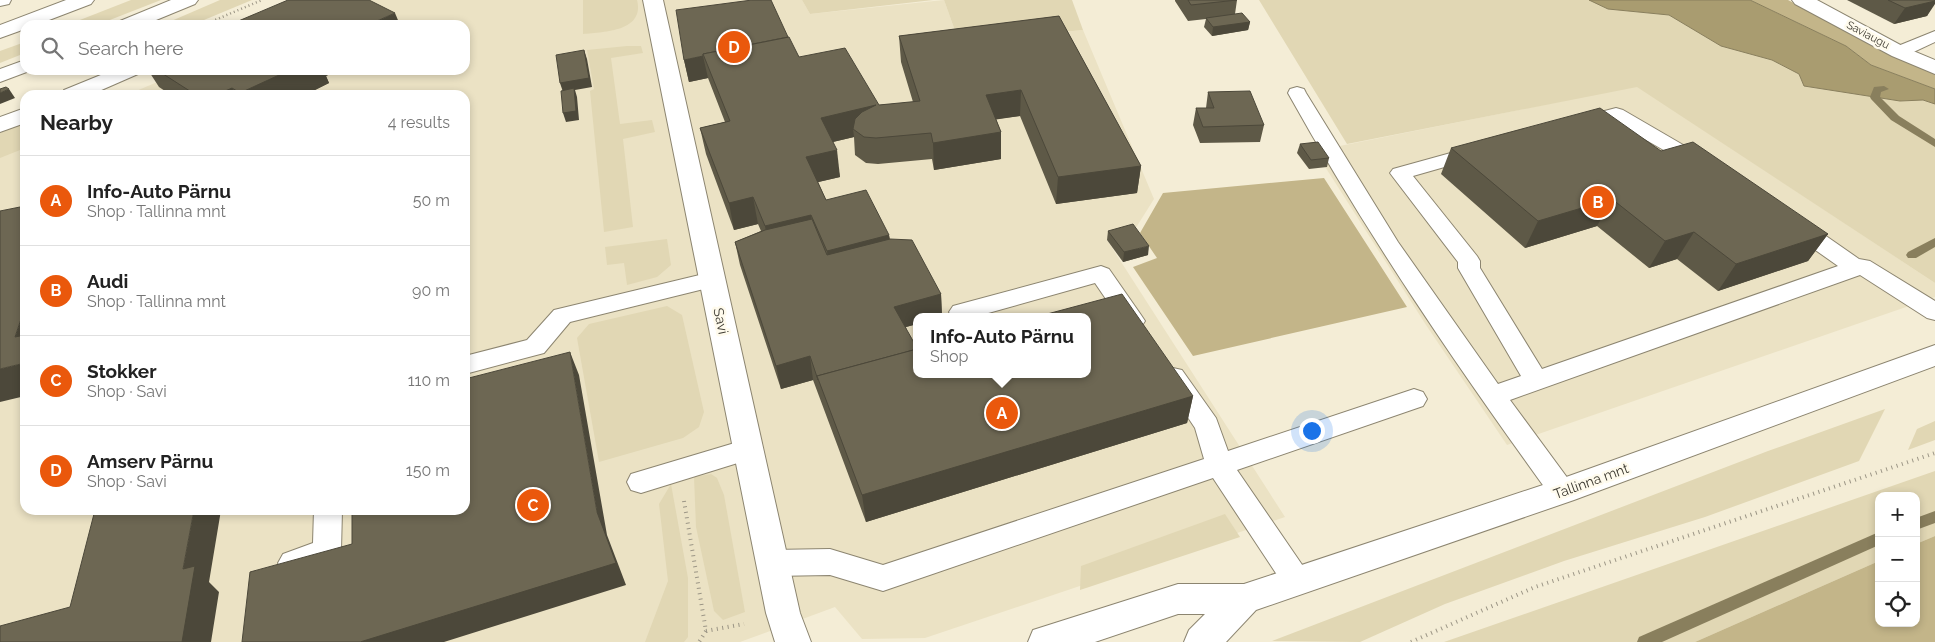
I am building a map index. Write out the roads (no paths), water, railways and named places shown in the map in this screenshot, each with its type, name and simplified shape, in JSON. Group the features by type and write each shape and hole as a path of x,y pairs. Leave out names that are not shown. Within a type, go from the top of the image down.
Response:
{"main road":[{"path":"32,20 84,0"},
{"path":"139,20 188,0"},
{"name":"Savi","path":"653,0 783,614 793,642"},
{"name":"Saviaugu","path":"1802,0 1899,52 1935,68"},
{"path":"0,32 20,24"},
{"path":"0,76 20,68"},
{"path":"84,90 119,75"},
{"path":"0,126 20,117"},
{"name":"Tallinna mnt","path":"1046,642 1178,599 1244,599 1563,491 1935,355"},
{"name":"Tallinna mnt","path":"1202,642 1244,599"}],"lane":[{"path":"50,13 73,0"},
{"path":"1899,52 1935,36"},
{"path":"1297,93 1343,175 1414,287 1563,491"},
{"path":"1560,129 1616,114 1716,172"},
{"path":"1494,147 1400,172 1468,261 1469,268 1536,381"},
{"path":"1779,214 1856,268"},
{"path":"1492,396 1862,266 1935,312"},
{"path":"961,312 1100,274 1145,338"},
{"path":"470,364 536,347 562,316 712,280"},
{"path":"1162,362 1207,425 1219,465 1297,581"},
{"path":"772,563 830,562 883,578 1414,399"},
{"path":"640,482 748,450"},
{"path":"272,571 326,550 328,515"}],"waterway":[{"path":"1884,89 1877,89 1875,97 1895,118 1935,144"},
{"path":"1912,255 1935,242"},
{"path":"1920,523 1935,517"},
{"path":"1645,642 1875,540"}],"place":[{"name":"Amserv Pärnu","path":"734,47"},
{"name":"Audi","path":"1598,202"},
{"name":"Info-Auto Pärnu","path":"1002,413"},
{"name":"Stokker","path":"533,505"}]}
